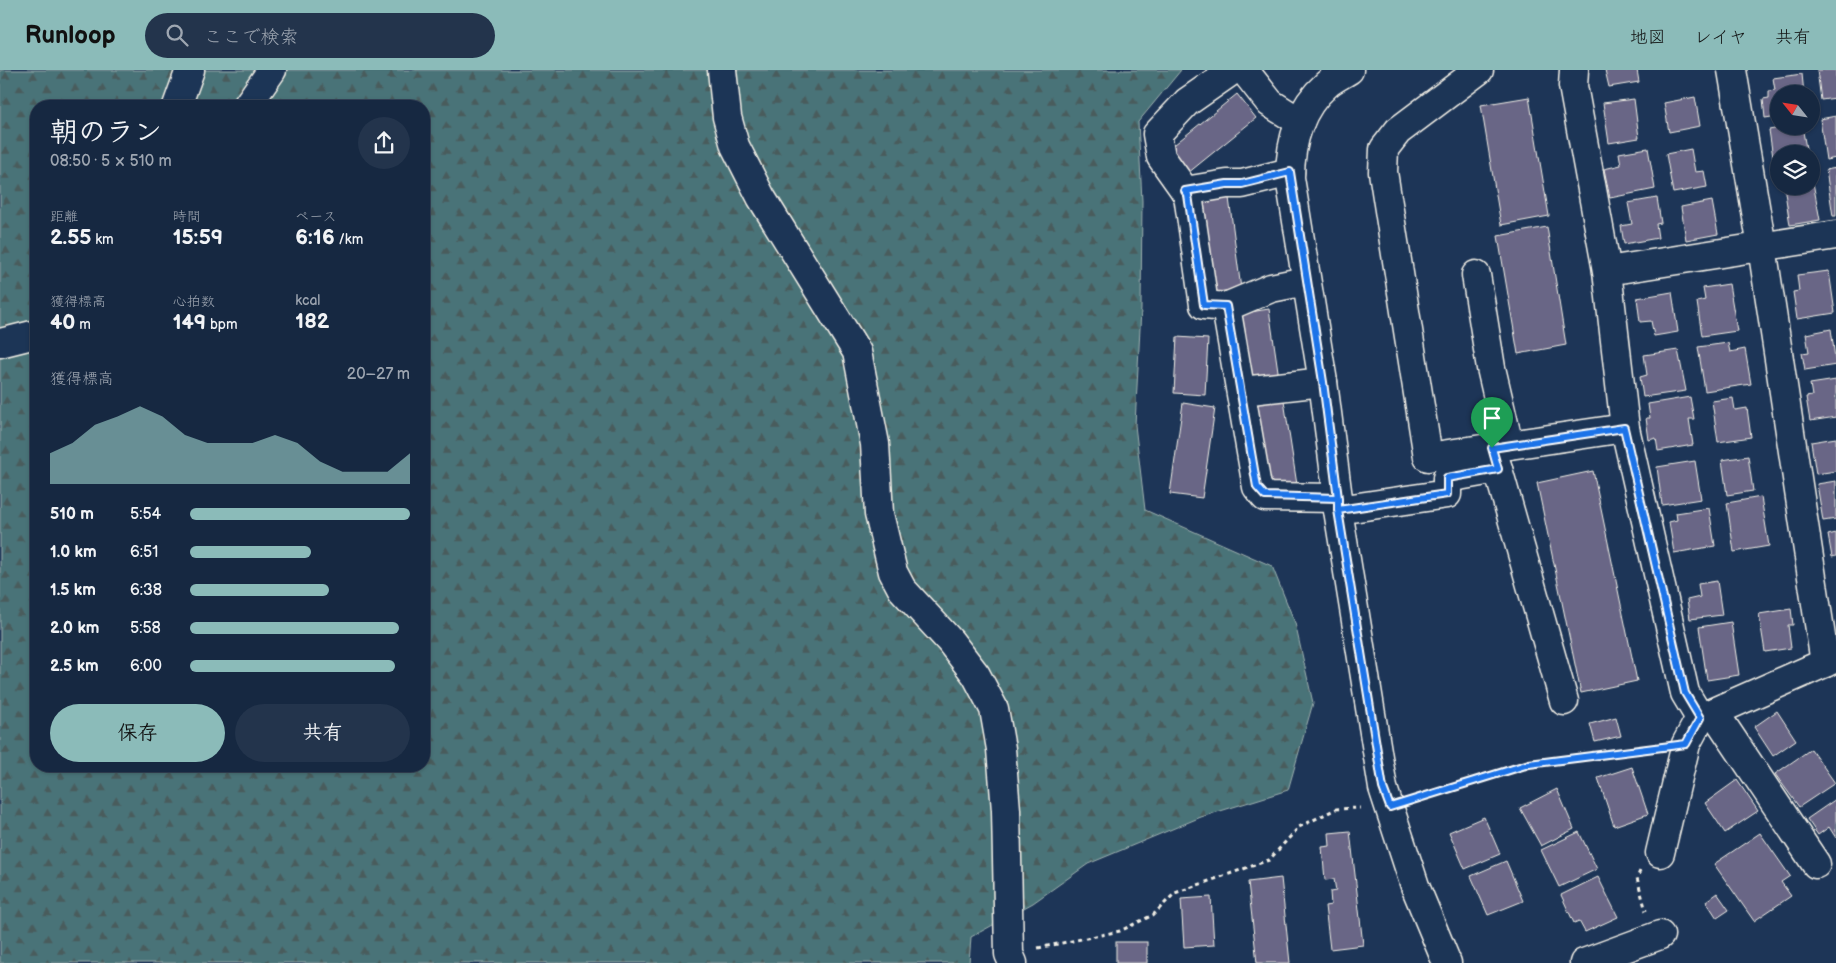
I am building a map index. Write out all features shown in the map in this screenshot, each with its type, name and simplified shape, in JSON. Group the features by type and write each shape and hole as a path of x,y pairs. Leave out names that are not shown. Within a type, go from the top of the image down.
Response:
{"street":[{"path":"179,100 190,70"},
{"path":"251,100 272,70"},
{"path":"722,70 727,117 735,146 761,197 857,352 875,444 879,514 893,572 902,589 950,641 976,676 994,709 1001,749 1006,810 1011,959"},
{"path":"1233,70 1187,102 1157,134 1161,157 1188,195 1204,305 1226,306 1271,288 1306,280"},
{"path":"1244,70 1270,103 1300,122"},
{"path":"1349,70 1326,85 1308,106 1300,122 1290,153 1290,172 1323,382 1338,504 1383,788 1415,886 1447,963"},
{"path":"1479,70 1398,131 1384,149 1383,172 1428,457 1500,454 1624,428"},
{"path":"1574,70 1573,86 1607,272 1624,428 1685,693 1707,715 1816,864"},
{"path":"1660,853 1686,744 1707,715 1830,661 1732,70"},
{"path":"1185,191 1227,184 1242,184 1290,172"},
{"path":"1607,272 1836,235"},
{"path":"1476,275 1491,368 1500,454 1564,701"},
{"path":"1226,306 1257,487 1265,496 1338,504 1447,494 1447,478 1500,454"},
{"path":"0,343 30,336"},
{"path":"1242,391 1323,382"},
{"path":"1584,963 1655,936"}],"path":[{"path":"1011,959 1120,931 1153,915 1175,893 1270,860 1299,827 1336,809 1390,807 1529,764 1686,744"},
{"path":"1655,936 1637,878 1640,871 1654,865 1660,853"}],"green space":[{"path":"0,70 1181,70 1138,122 1142,201 1141,309 1135,425 1145,510 1272,566 1295,623 1313,703 1288,790 1201,817 1088,864 1033,903 971,937 969,963 0,963"}],"building":[{"path":"1605,70 1637,70 1639,82 1609,87"},
{"path":"1817,70 1836,70 1836,98 1821,100"},
{"path":"1802,74 1803,85 1774,85 1773,78"},
{"path":"1769,91 1770,117 1765,118 1763,99 1769,98"},
{"path":"1237,94 1256,118 1188,173 1169,149"},
{"path":"1529,97 1549,216 1501,225 1481,105"},
{"path":"1695,97 1700,126 1669,132 1664,103"},
{"path":"1634,99 1639,138 1609,143 1603,103"},
{"path":"1836,116 1836,158 1826,160 1820,119"},
{"path":"1769,130 1770,135 1804,135 1805,145 1771,145"},
{"path":"1648,148 1655,189 1610,198 1604,169 1621,165 1619,153"},
{"path":"1691,149 1695,172 1704,171 1707,187 1673,193 1666,154"},
{"path":"1836,168 1836,216 1833,216 1826,170"},
{"path":"1785,195 1815,195 1820,220 1790,225"},
{"path":"1229,198 1241,289 1208,293 1196,202"},
{"path":"1657,198 1661,223 1656,224 1658,238 1624,244 1621,226 1632,224 1628,203"},
{"path":"1712,201 1718,234 1686,240 1681,207"},
{"path":"1547,227 1566,345 1518,354 1498,236"},
{"path":"1829,271 1835,313 1797,319 1793,292 1799,291 1797,275"},
{"path":"1729,284 1737,331 1702,336 1697,302 1705,300 1703,288"},
{"path":"1672,292 1678,332 1654,336 1651,321 1640,322 1637,298"},
{"path":"1269,309 1279,378 1248,382 1238,314"},
{"path":"1831,329 1836,365 1805,370 1802,353 1809,352 1806,334"},
{"path":"1177,337 1208,339 1205,395 1174,393"},
{"path":"1728,343 1730,352 1745,349 1751,384 1705,391 1698,347"},
{"path":"1678,350 1686,391 1643,397 1640,377 1647,375 1644,355"},
{"path":"1836,380 1836,417 1810,421 1806,397 1812,396 1810,384"},
{"path":"1283,394 1297,485 1265,490 1251,400"},
{"path":"1690,397 1694,419 1689,419 1693,445 1658,451 1656,438 1649,440 1646,418 1650,418 1648,404"},
{"path":"1733,398 1735,410 1747,408 1751,437 1718,442 1712,401"},
{"path":"1183,403 1215,408 1202,498 1170,494"},
{"path":"1836,438 1836,471 1816,474 1811,442"},
{"path":"1748,456 1753,491 1727,495 1722,460"},
{"path":"1695,461 1701,499 1662,505 1657,467"},
{"path":"1593,471 1637,681 1581,693 1537,483"},
{"path":"1836,481 1836,519 1823,521 1817,484"},
{"path":"1761,497 1769,546 1734,552 1727,503"},
{"path":"1709,508 1715,546 1674,553 1669,522 1677,520 1676,513"},
{"path":"1836,533 1836,556 1832,557 1828,535"},
{"path":"1717,581 1722,615 1690,619 1687,600 1700,597 1698,584"},
{"path":"1791,609 1793,625 1788,625 1791,648 1765,652 1759,614"},
{"path":"1731,622 1739,675 1707,680 1699,627"},
{"path":"1777,711 1796,740 1773,756 1754,727"},
{"path":"1616,717 1621,736 1595,742 1590,724"},
{"path":"1811,749 1835,783 1799,807 1775,774"},
{"path":"1632,767 1648,814 1614,826 1598,778"},
{"path":"1737,780 1758,811 1725,833 1705,803"},
{"path":"1557,789 1574,829 1541,846 1520,808"},
{"path":"1836,799 1836,838 1829,827 1818,835 1807,819"},
{"path":"1484,817 1500,854 1465,869 1449,832"},
{"path":"1350,831 1363,945 1330,949 1325,906 1331,905 1330,892 1336,891 1334,879 1325,880 1322,847 1330,846 1329,833"},
{"path":"1579,832 1597,869 1559,887 1541,850"},
{"path":"1760,833 1790,876 1781,882 1791,896 1754,921 1714,864"},
{"path":"1506,861 1523,901 1488,915 1471,876"},
{"path":"1598,877 1618,917 1585,932 1579,921 1574,923 1561,895"},
{"path":"1281,878 1290,963 1257,963 1248,882"},
{"path":"1717,893 1729,910 1717,918 1706,901"},
{"path":"1211,897 1214,945 1184,947 1181,899"},
{"path":"1116,942 1147,942 1147,963 1116,963"}],"route":[{"path":"1492,448 1498,469 1447,478 1447,494 1338,510 1338,498 1265,496 1257,487 1226,306 1204,305 1188,195 1185,191 1227,184 1242,184 1290,172 1323,382 1338,498 1338,510 1383,788 1390,807 1529,764 1686,744 1700,718 1685,693 1624,428 1492,448"}]}
